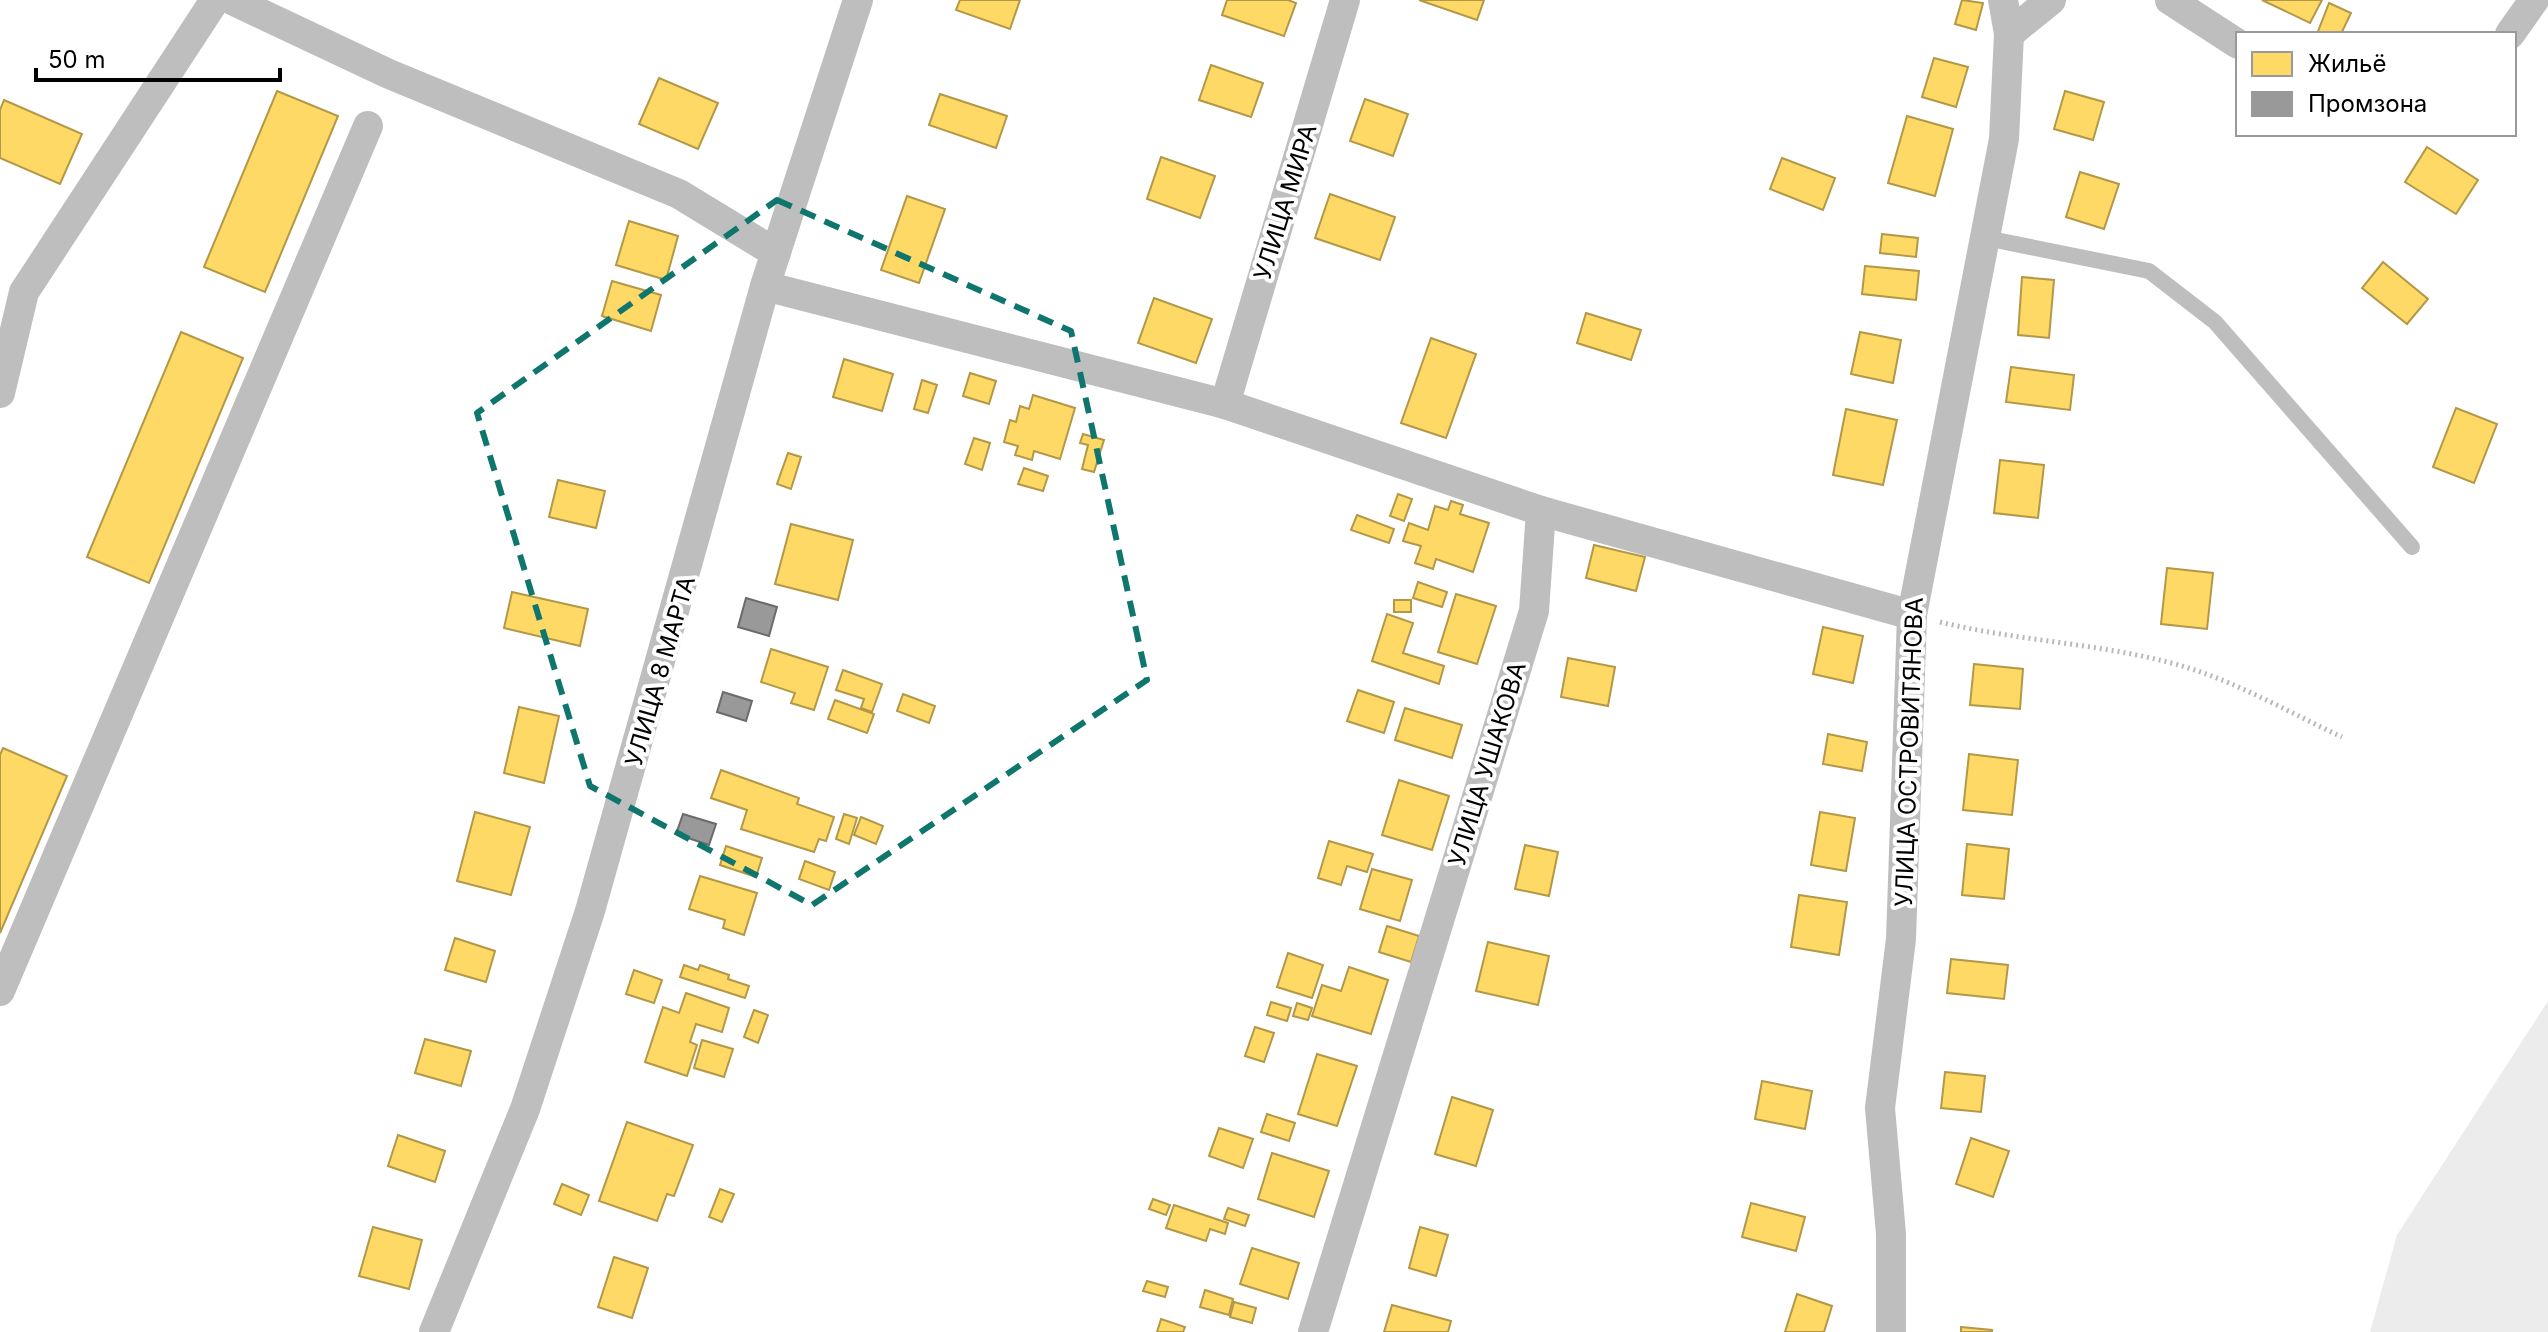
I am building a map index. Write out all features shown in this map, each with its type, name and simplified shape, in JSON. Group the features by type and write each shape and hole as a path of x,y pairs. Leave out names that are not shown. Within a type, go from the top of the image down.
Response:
{"street":[{"path":"0,393 24,292 215,0"},
{"path":"232,0 389,74 679,194 732,223 776,253"},
{"name":"УЛИЦА 8 МАРТА","path":"434,1332 525,1109 590,911 765,286 858,0"},
{"name":"УЛИЦА МИРА","path":"1225,404 1345,0"},
{"name":"УЛИЦА ОСТРОВИТЯНОВА","path":"1891,1332 1891,1234 1880,1108 1902,924 1912,615 2004,139 2009,34 2003,0"},
{"path":"2009,34 2051,0"},
{"path":"2170,0 2236,43"},
{"path":"2511,32 2534,0"},
{"path":"0,991 368,126"},
{"path":"765,286 1225,404 1541,511 1912,615"},
{"name":"УЛИЦА УШАКОВА","path":"1313,1332 1534,611 1541,511"}],"lane":[{"path":"1986,238 2149,271 2215,322 2412,547"}],"path":[{"path":"1912,615 2175,664 2214,676 2342,737"}],"highlighted area":[{"path":"777,200 1071,331 1147,680 812,905 590,786 477,413"}],"shaded area":[{"path":"2548,1001 2548,1332 2370,1332 2397,1235"}],"building: Жильё":[{"path":"960,0 1020,0 1010,29 956,10"},
{"path":"1227,0 1288,0 1296,3 1284,36 1222,15"},
{"path":"1419,0 1484,0 1477,20"},
{"path":"1962,0 1983,3 1976,30 1955,24"},
{"path":"2262,0 2322,0 2310,23"},
{"path":"2329,3 2351,13 2342,32 2318,32"},
{"path":"1934,58 1968,67 1956,107 1922,97"},
{"path":"1211,65 1263,83 1251,117 1199,100"},
{"path":"659,78 718,103 698,149 639,124"},
{"path":"277,91 338,116 265,292 204,267"},
{"path":"2065,91 2104,102 2093,140 2054,129"},
{"path":"940,94 1007,116 996,148 929,125"},
{"path":"1365,99 1408,114 1393,156 1350,141"},
{"path":"4,100 82,134 60,184 0,158 0,110"},
{"path":"1907,116 1953,129 1935,196 1888,183"},
{"path":"2427,147 2478,180 2456,214 2405,182"},
{"path":"1161,157 1215,176 1200,218 1147,199"},
{"path":"1782,158 1835,178 1823,210 1770,189"},
{"path":"2080,172 2119,184 2104,229 2066,217"},
{"path":"1330,194 1395,217 1380,260 1315,238"},
{"path":"907,196 945,209 919,283 881,270"},
{"path":"629,221 678,236 666,280 616,265"},
{"path":"1882,234 1918,238 1916,257 1880,253"},
{"path":"2383,262 2428,299 2407,324 2362,288"},
{"path":"1865,266 1919,271 1916,300 1862,294"},
{"path":"2022,277 2054,280 2049,338 2018,335"},
{"path":"612,281 661,295 651,331 602,316"},
{"path":"1154,298 1212,319 1196,363 1138,343"},
{"path":"1586,313 1641,330 1631,360 1577,343"},
{"path":"181,332 243,358 149,583 87,557"},
{"path":"1860,332 1901,340 1893,383 1851,374"},
{"path":"1431,338 1476,354 1446,438 1401,423"},
{"path":"844,359 893,374 882,411 833,397"},
{"path":"2011,367 2074,375 2070,410 2006,402"},
{"path":"970,373 996,381 989,404 963,396"},
{"path":"922,380 937,385 928,413 914,409"},
{"path":"1033,395 1075,408 1060,459 1034,451 1032,460 1015,455 1018,446 1004,442 1010,420 1016,422 1020,406 1029,409"},
{"path":"2456,408 2497,424 2474,483 2433,467"},
{"path":"1846,409 1897,420 1883,485 1833,475"},
{"path":"1083,434 1104,440 1094,472 1082,469 1088,445 1080,443"},
{"path":"974,438 990,443 982,470 965,464"},
{"path":"788,453 801,457 791,489 777,484"},
{"path":"2000,460 2044,465 2038,518 1994,513"},
{"path":"1024,468 1048,476 1043,491 1018,484"},
{"path":"558,480 605,491 596,528 549,517"},
{"path":"1398,494 1412,499 1404,521 1390,516"},
{"path":"1451,501 1463,505 1460,514 1489,523 1473,572 1436,559 1433,569 1415,563 1421,546 1403,541 1409,523 1428,530 1435,506 1448,510"},
{"path":"1357,515 1394,529 1389,543 1351,530"},
{"path":"791,524 853,540 838,600 775,584"},
{"path":"1594,545 1645,557 1636,591 1586,578"},
{"path":"2167,568 2213,573 2207,629 2161,624"},
{"path":"1418,582 1447,592 1442,607 1413,598"},
{"path":"512,592 588,609 580,646 504,628"},
{"path":"1456,594 1496,606 1477,664 1438,652"},
{"path":"1394,600 1411,600 1411,612 1394,612"},
{"path":"1387,614 1413,623 1403,653 1444,666 1439,684 1372,661"},
{"path":"1823,627 1863,636 1853,683 1813,674"},
{"path":"771,649 828,667 814,710 791,703 795,693 761,682"},
{"path":"1568,658 1615,667 1608,706 1561,697"},
{"path":"1974,664 2023,669 2020,709 1970,705"},
{"path":"843,670 882,684 872,712 861,708 864,699 836,690"},
{"path":"1358,690 1394,702 1384,733 1347,721"},
{"path":"903,694 935,706 929,723 897,711"},
{"path":"835,700 874,714 867,733 828,719"},
{"path":"519,707 559,716 544,783 504,773"},
{"path":"1405,708 1462,725 1452,758 1395,740"},
{"path":"1828,734 1867,742 1862,771 1823,764"},
{"path":"3,748 67,776 0,933 0,755"},
{"path":"1969,754 2018,760 2012,815 1963,810"},
{"path":"721,770 799,798 797,804 834,817 826,841 819,839 814,852 741,829 747,810 711,798"},
{"path":"1399,780 1449,796 1432,850 1382,835"},
{"path":"475,812 530,827 511,895 457,881"},
{"path":"1820,812 1855,818 1846,871 1811,865"},
{"path":"844,814 857,818 849,844 836,839"},
{"path":"861,817 883,826 876,844 854,835"},
{"path":"1329,841 1373,854 1367,872 1347,866 1341,885 1318,878"},
{"path":"1967,844 2009,849 2004,899 1962,895"},
{"path":"1525,845 1558,852 1549,896 1515,889"},
{"path":"726,846 762,858 756,877 720,865"},
{"path":"805,861 835,872 829,890 799,879"},
{"path":"1372,869 1412,880 1400,921 1360,909"},
{"path":"700,876 757,893 744,935 723,928 725,920 689,909"},
{"path":"1799,895 1847,902 1839,955 1791,947"},
{"path":"1387,926 1419,936 1411,962 1379,952"},
{"path":"455,938 495,951 486,982 445,970"},
{"path":"1488,942 1549,956 1538,1005 1476,991"},
{"path":"1288,953 1323,965 1312,998 1277,987"},
{"path":"1951,959 2008,965 2004,999 1947,993"},
{"path":"684,965 698,970 700,965 729,975 728,979 749,986 745,998 680,977"},
{"path":"1349,967 1388,980 1371,1034 1312,1016 1322,985 1341,991"},
{"path":"634,970 662,980 654,1003 626,994"},
{"path":"686,993 729,1008 722,1032 696,1024 690,1042 697,1045 687,1076 645,1062 663,1007 679,1013"},
{"path":"1271,1002 1291,1008 1287,1021 1267,1015"},
{"path":"1297,1003 1312,1008 1308,1020 1293,1016"},
{"path":"754,1010 768,1015 758,1043 744,1037"},
{"path":"1255,1027 1274,1033 1264,1062 1245,1056"},
{"path":"425,1039 471,1051 461,1086 415,1073"},
{"path":"702,1040 733,1049 724,1077 694,1068"},
{"path":"1317,1054 1357,1066 1337,1126 1298,1114"},
{"path":"1945,1072 1985,1076 1981,1112 1941,1108"},
{"path":"1762,1081 1812,1091 1805,1129 1755,1119"},
{"path":"1452,1097 1493,1110 1476,1166 1435,1154"},
{"path":"1267,1114 1295,1123 1289,1141 1261,1132"},
{"path":"627,1122 693,1145 674,1196 667,1194 657,1221 599,1201"},
{"path":"1219,1128 1253,1139 1243,1168 1209,1156"},
{"path":"398,1135 445,1151 435,1182 388,1166"},
{"path":"1971,1138 2009,1151 1993,1197 1956,1184"},
{"path":"1272,1153 1329,1171 1314,1217 1258,1199"},
{"path":"562,1184 589,1195 581,1215 554,1204"},
{"path":"720,1189 734,1194 722,1222 709,1217"},
{"path":"1153,1199 1170,1205 1166,1215 1149,1209"},
{"path":"1751,1203 1805,1217 1796,1251 1742,1237"},
{"path":"1174,1205 1228,1223 1225,1234 1210,1229 1206,1241 1166,1228"},
{"path":"1228,1208 1249,1215 1245,1226 1224,1219"},
{"path":"373,1227 422,1240 409,1289 359,1276"},
{"path":"1420,1227 1448,1235 1436,1276 1409,1268"},
{"path":"1252,1248 1299,1263 1288,1299 1240,1284"},
{"path":"614,1257 648,1268 632,1318 598,1307"},
{"path":"1147,1281 1168,1287 1165,1297 1143,1291"},
{"path":"1205,1290 1233,1299 1229,1315 1200,1307"},
{"path":"1797,1294 1832,1306 1824,1332 1785,1332"},
{"path":"1234,1302 1256,1308 1252,1323 1230,1317"},
{"path":"1392,1305 1451,1321 1448,1332 1384,1332"},
{"path":"1161,1319 1185,1327 1183,1332 1157,1332"},
{"path":"1961,1327 1992,1330 1992,1332 1961,1332"}],"building: Промзона":[{"path":"746,598 777,607 769,636 738,627"},
{"path":"723,692 752,701 746,721 717,712"},
{"path":"683,814 716,824 709,845 676,834"}]}
